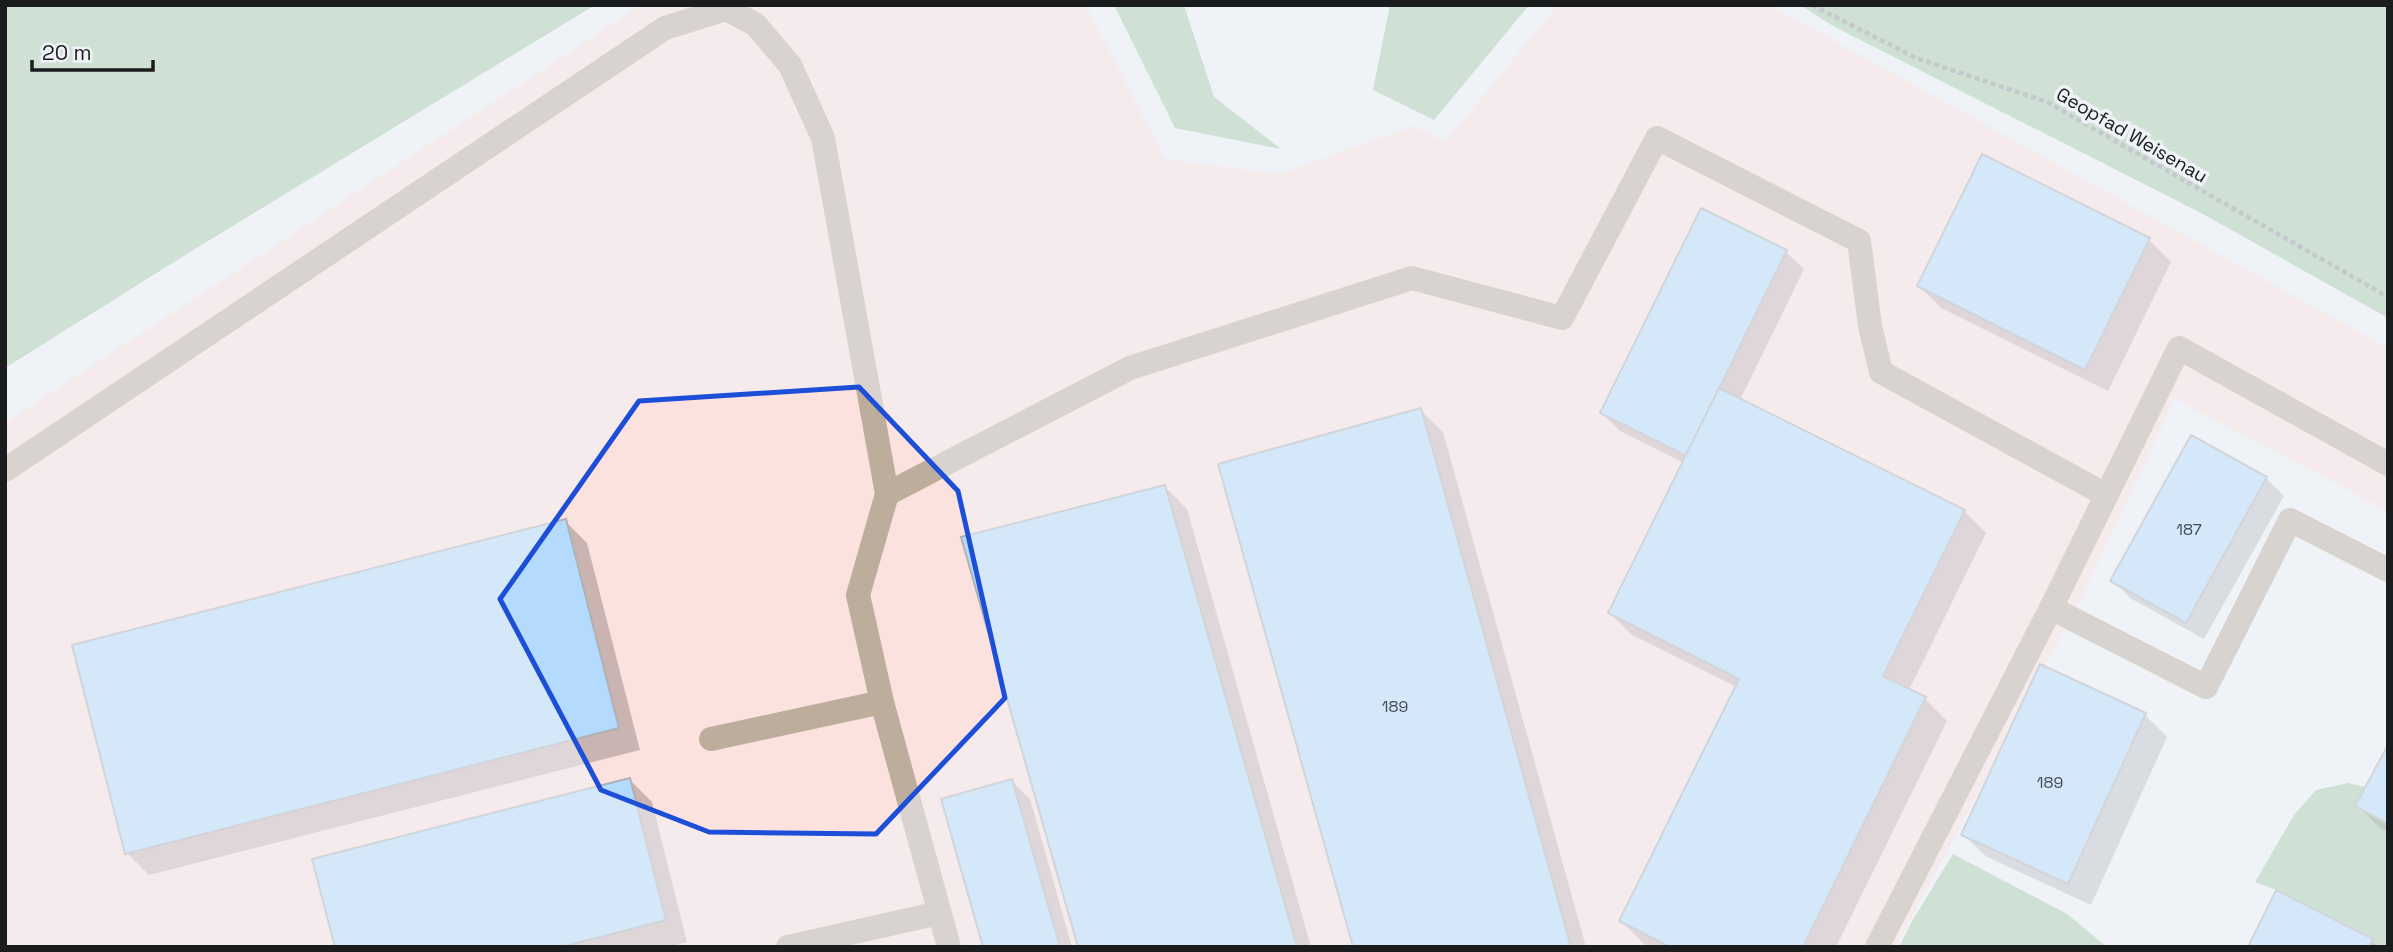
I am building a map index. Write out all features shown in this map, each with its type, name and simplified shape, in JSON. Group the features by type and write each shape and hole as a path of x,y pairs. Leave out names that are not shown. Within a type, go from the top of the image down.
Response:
{"lane":[{"path":"5,470 665,28 726,9 755,24 790,65 823,138 887,494 858,595 882,702 948,947"},
{"path":"887,494 1130,368 1412,278 1562,318 1657,138 1859,241 1870,326 1881,372 2106,495"},
{"path":"1877,947 2052,607 2179,348 2388,464"},
{"path":"2052,607 2206,687 2290,520 2388,570"},
{"path":"711,739 882,702"},
{"path":"788,947 847,940 939,913"}],"path":[{"name":"Geopfad Weisenau","path":"1812,5 1916,58 2047,102 2388,297"}],"highlighted area":[{"path":"859,387 958,491 1005,698 876,834 709,832 601,790 500,599 639,401"}],"shaded area":[{"path":"641,5 1086,5 1165,159 1280,174 1413,126 1445,142 1558,5 1770,5 2388,348 2388,511 2175,399 2080,601 1896,947 5,947 5,423"}],"green space":[{"path":"5,5 595,5 5,368"},
{"path":"1114,5 1184,5 1214,97 1281,149 1175,128"},
{"path":"1390,5 1529,5 1434,120 1373,90"},
{"path":"1800,5 2388,5 2388,318 2203,214 1833,26"},
{"path":"2348,783 2365,787 2355,806 2388,824 2388,947 2369,947 2373,939 2255,882 2294,815 2316,790"},
{"path":"1953,854 2067,914 2107,947 1899,947"}],"building":[{"path":"1982,154 2150,238 2085,370 1917,286"},
{"path":"1701,208 1787,250 1686,456 1600,413"},
{"path":"1719,388 1965,510 1883,676 1926,697 1803,947 1670,947 1619,921 1739,679 1608,613"},
{"path":"1421,408 1571,947 1353,947 1218,464"},
{"path":"2191,435 2267,477 2186,623 2110,581"},
{"path":"1165,485 1297,947 1078,947 961,537"},
{"path":"566,519 619,728 125,854 72,645"},
{"path":"2040,664 2146,713 2068,884 1961,835"},
{"path":"2388,745 2388,824 2355,806"},
{"path":"630,778 666,920 561,947 335,947 312,859"},
{"path":"1012,779 1060,947 983,947 941,799"},
{"path":"2276,890 2373,939 2369,947 2248,947"}]}
